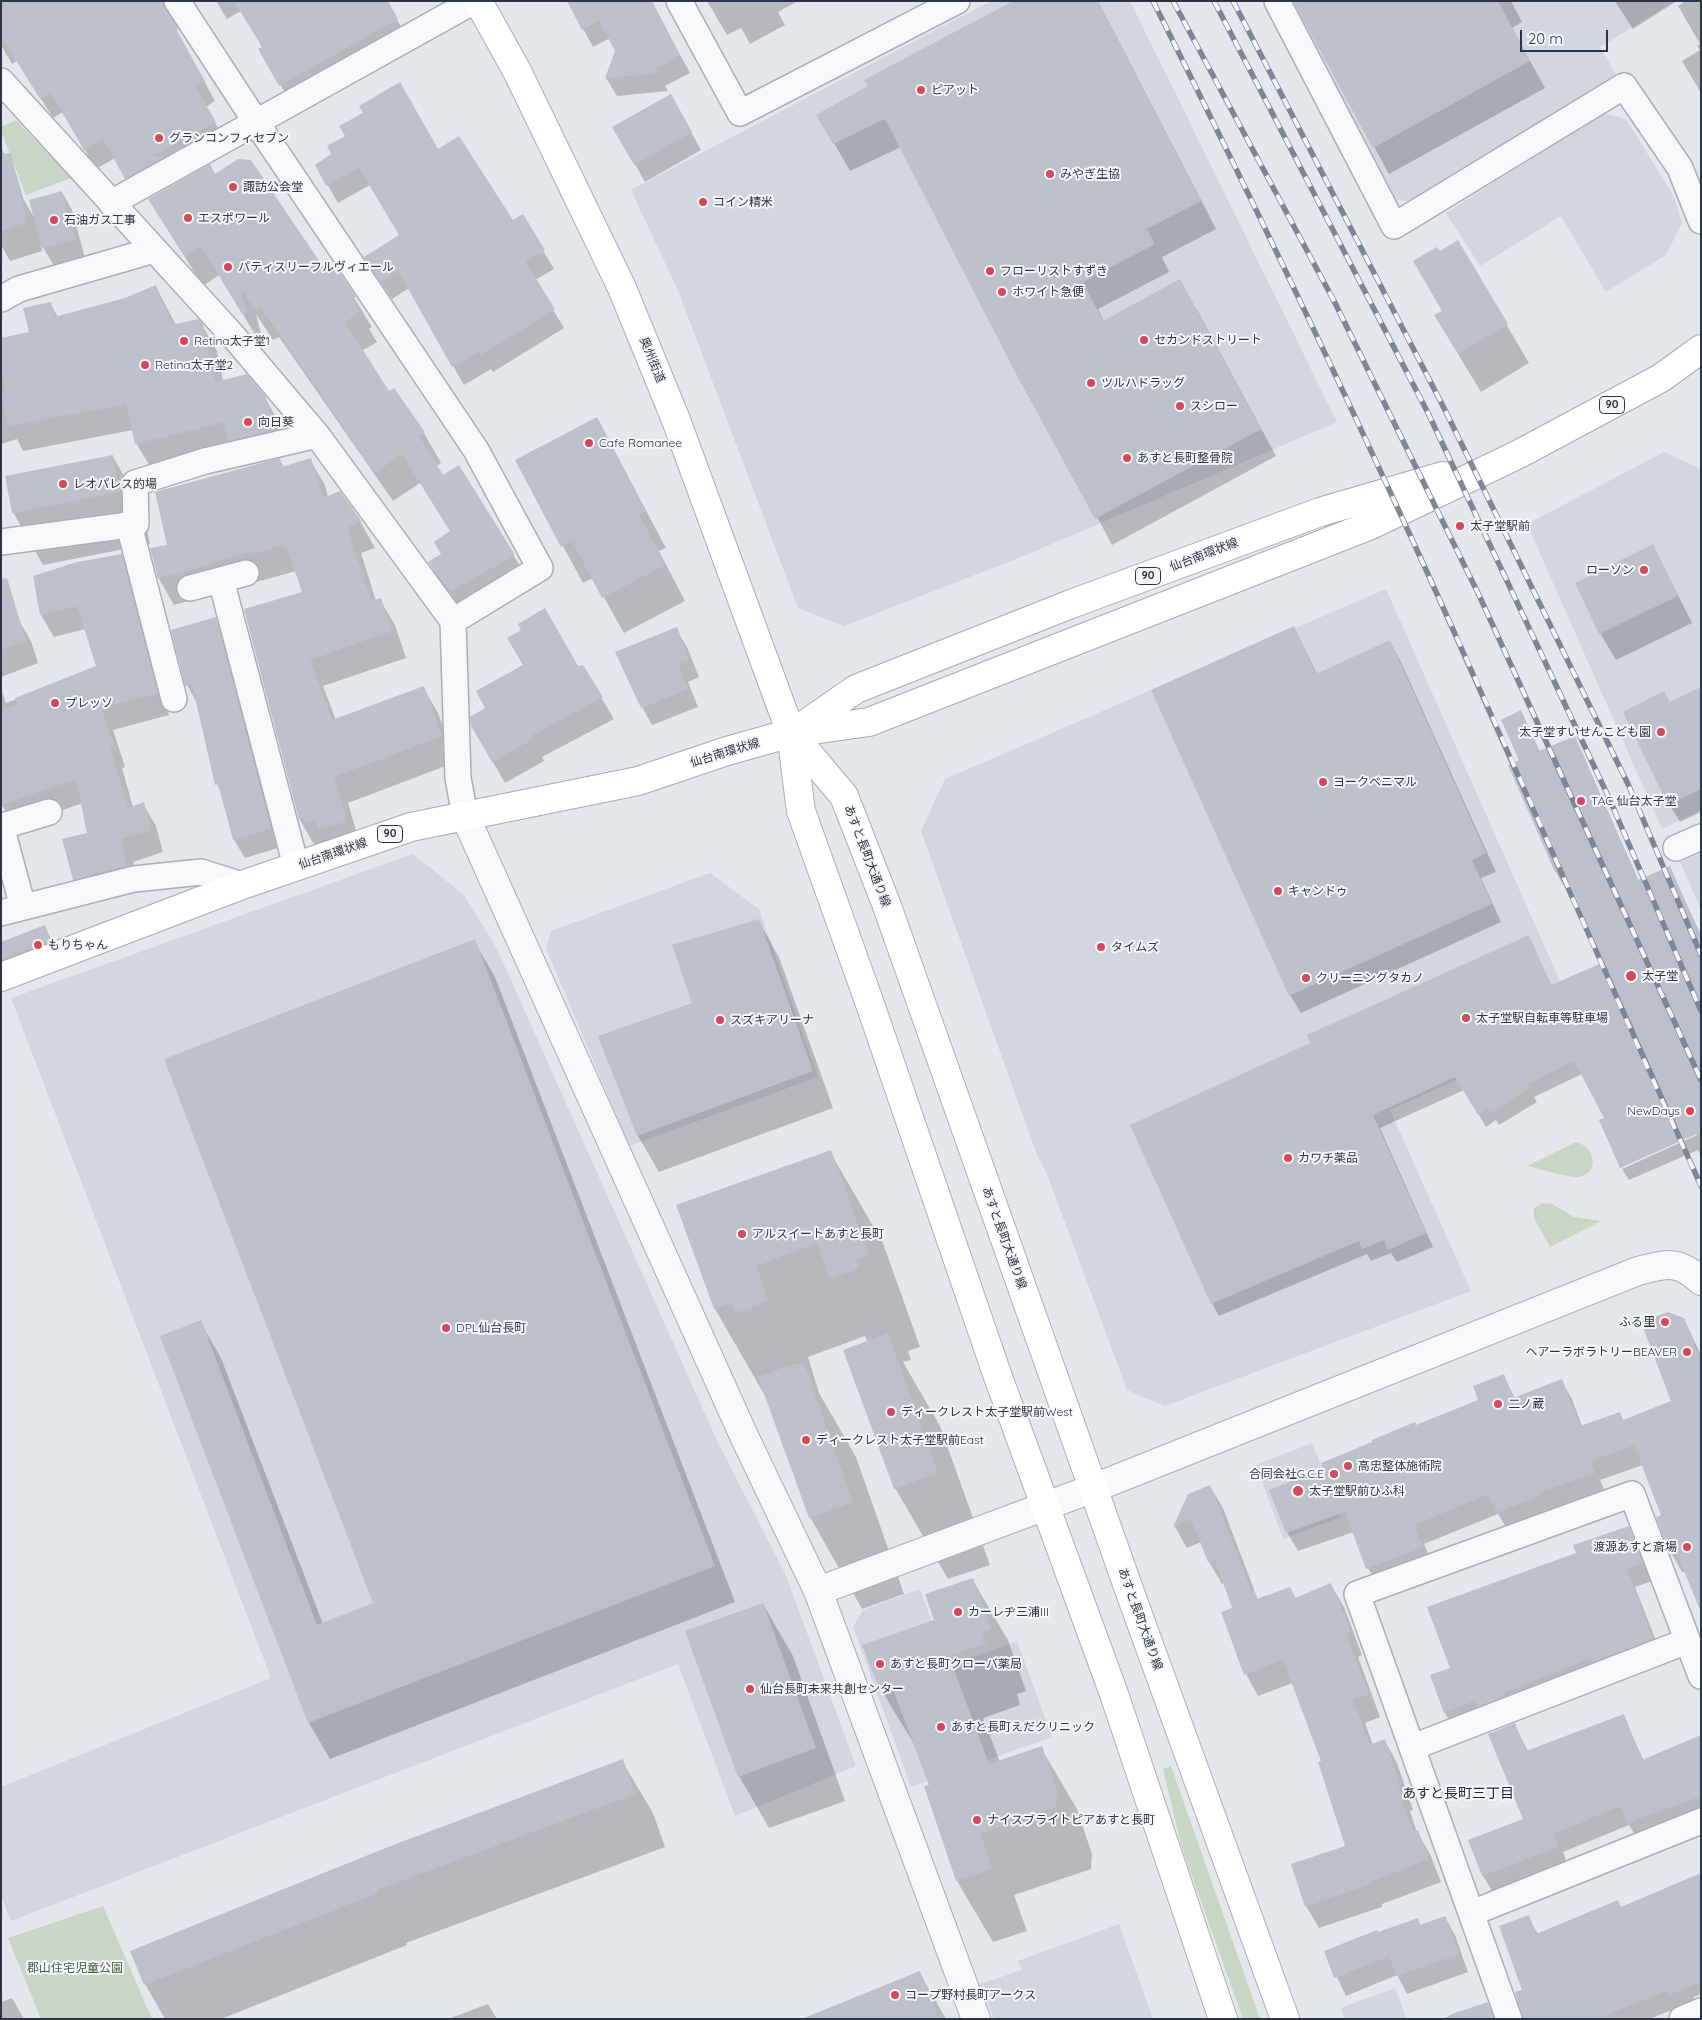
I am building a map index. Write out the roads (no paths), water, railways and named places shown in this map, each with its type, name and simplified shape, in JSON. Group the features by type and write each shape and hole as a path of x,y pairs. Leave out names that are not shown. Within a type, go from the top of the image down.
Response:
{"main road":[{"name":"奥州街道","path":"478,1 517,71 622,288 676,420 792,733"},
{"name":"仙台南環状線","path":"1,977 242,885 411,828 638,781 715,755 792,733 869,722 1371,525 1519,454 1661,378 1701,349"},
{"name":"あすと長町大通り線","path":"792,733 844,796 887,906 1285,2019"},
{"path":"792,733 801,812 997,1374 1114,1694 1224,2019"}],"street":[{"path":"177,1 476,450 540,568 453,621"},
{"path":"111,203 474,1"},
{"path":"679,1 740,113 957,1"},
{"path":"1277,1 1394,226 1624,86 1680,168 1701,221"},
{"path":"1,81 10,104 111,203 317,435 453,621 458,778 465,816 744,1436 818,1591 976,2019"},
{"path":"1,299 19,289 154,250"},
{"path":"1,542 136,524 135,483 205,462 317,435"},
{"path":"130,525 174,699"},
{"path":"190,588 246,573"},
{"path":"221,580 296,866"},
{"path":"49,812 2,826 12,910 134,879 201,872 242,885"},
{"path":"1676,848 1701,837"},
{"path":"818,1591 1094,1488 1638,1270 1678,1264 1690,1271 1701,1281"},
{"path":"1509,2019 1357,1594 1632,1494 1701,1676"},
{"path":"1412,1748 1687,1641"},
{"path":"1472,1913 1701,1821"},
{"path":"1682,2019 1701,2011"}],"railway":[{"path":"1153,1 1372,453 1475,677 1701,1186"},
{"path":"1173,1 1334,301 1478,593 1701,1080"},
{"path":"1214,1 1428,413 1609,798 1701,1011"},
{"path":"1233,1 1443,406 1628,784 1701,955"}],"place":[{"name":"ピアット","path":"921,90"},
{"name":"グランコンフィセブン","path":"159,138"},
{"name":"みやぎ生協","path":"1050,174"},
{"name":"諏訪公会堂","path":"233,187"},
{"name":"コイン精米","path":"703,202"},
{"name":"エスポワール","path":"188,218"},
{"name":"石油ガス工事","path":"54,220"},
{"name":"パティスリーフルヴィエール","path":"228,267"},
{"name":"フローリストすずき","path":"990,271"},
{"name":"ホワイト急便","path":"1002,292"},
{"name":"セカンドストリート","path":"1144,340"},
{"name":"Retina太子堂1","path":"184,341"},
{"name":"Retina太子堂2","path":"145,365"},
{"name":"ツルハドラッグ","path":"1091,383"},
{"name":"スシロー","path":"1180,406"},
{"name":"向日葵","path":"248,422"},
{"name":"Cafe Romanee","path":"589,443"},
{"name":"あすと長町整骨院","path":"1127,458"},
{"name":"レオパレス的場","path":"63,484"},
{"name":"太子堂駅前","path":"1460,526"},
{"name":"ローソン","path":"1644,570"},
{"name":"プレッソ","path":"55,703"},
{"name":"太子堂すいせんこども園","path":"1661,732"},
{"name":"ヨークベニマル","path":"1323,782"},
{"name":"TAC 仙台太子堂","path":"1581,801"},
{"name":"キャンドゥ","path":"1278,891"},
{"name":"もりちゃん","path":"38,945"},
{"name":"タイムズ","path":"1101,947"},
{"name":"太子堂","path":"1631,976"},
{"name":"クリーニングタカノ","path":"1306,978"},
{"name":"太子堂駅自転車等駐車場","path":"1466,1018"},
{"name":"スズキアリーナ","path":"720,1020"},
{"name":"NewDays","path":"1690,1111"},
{"name":"カワチ薬品","path":"1288,1158"},
{"name":"アルスイートあすと長町","path":"742,1234"},
{"name":"ふる里","path":"1665,1322"},
{"name":"DPL仙台長町","path":"446,1328"},
{"name":"ヘアーラボラトリーBEAVER","path":"1687,1352"},
{"name":"二ノ蔵","path":"1498,1404"},
{"name":"ディークレスト太子堂駅前West","path":"891,1412"},
{"name":"ディークレスト太子堂駅前East","path":"806,1440"},
{"name":"高忠整体施術院","path":"1348,1466"},
{"name":"合同会社G.C.E","path":"1334,1474"},
{"name":"太子堂駅前ひふ科","path":"1298,1491"},
{"name":"渡源あすと斎場","path":"1687,1547"},
{"name":"カーレヂ三浦III","path":"958,1612"},
{"name":"あすと長町クローバ薬局","path":"880,1664"},
{"name":"仙台長町未来共創センター","path":"750,1689"},
{"name":"あすと長町えだクリニック","path":"941,1727"},
{"name":"ナイスブライトピアあすと長町","path":"977,1820"},
{"name":"コープ野村長町アークス","path":"895,1995"}],"district":[{"name":"あすと長町三丁目","path":"1458,1794"}],"park label":[{"name":"郡山住宅児童公園","path":"75,1968"}]}
